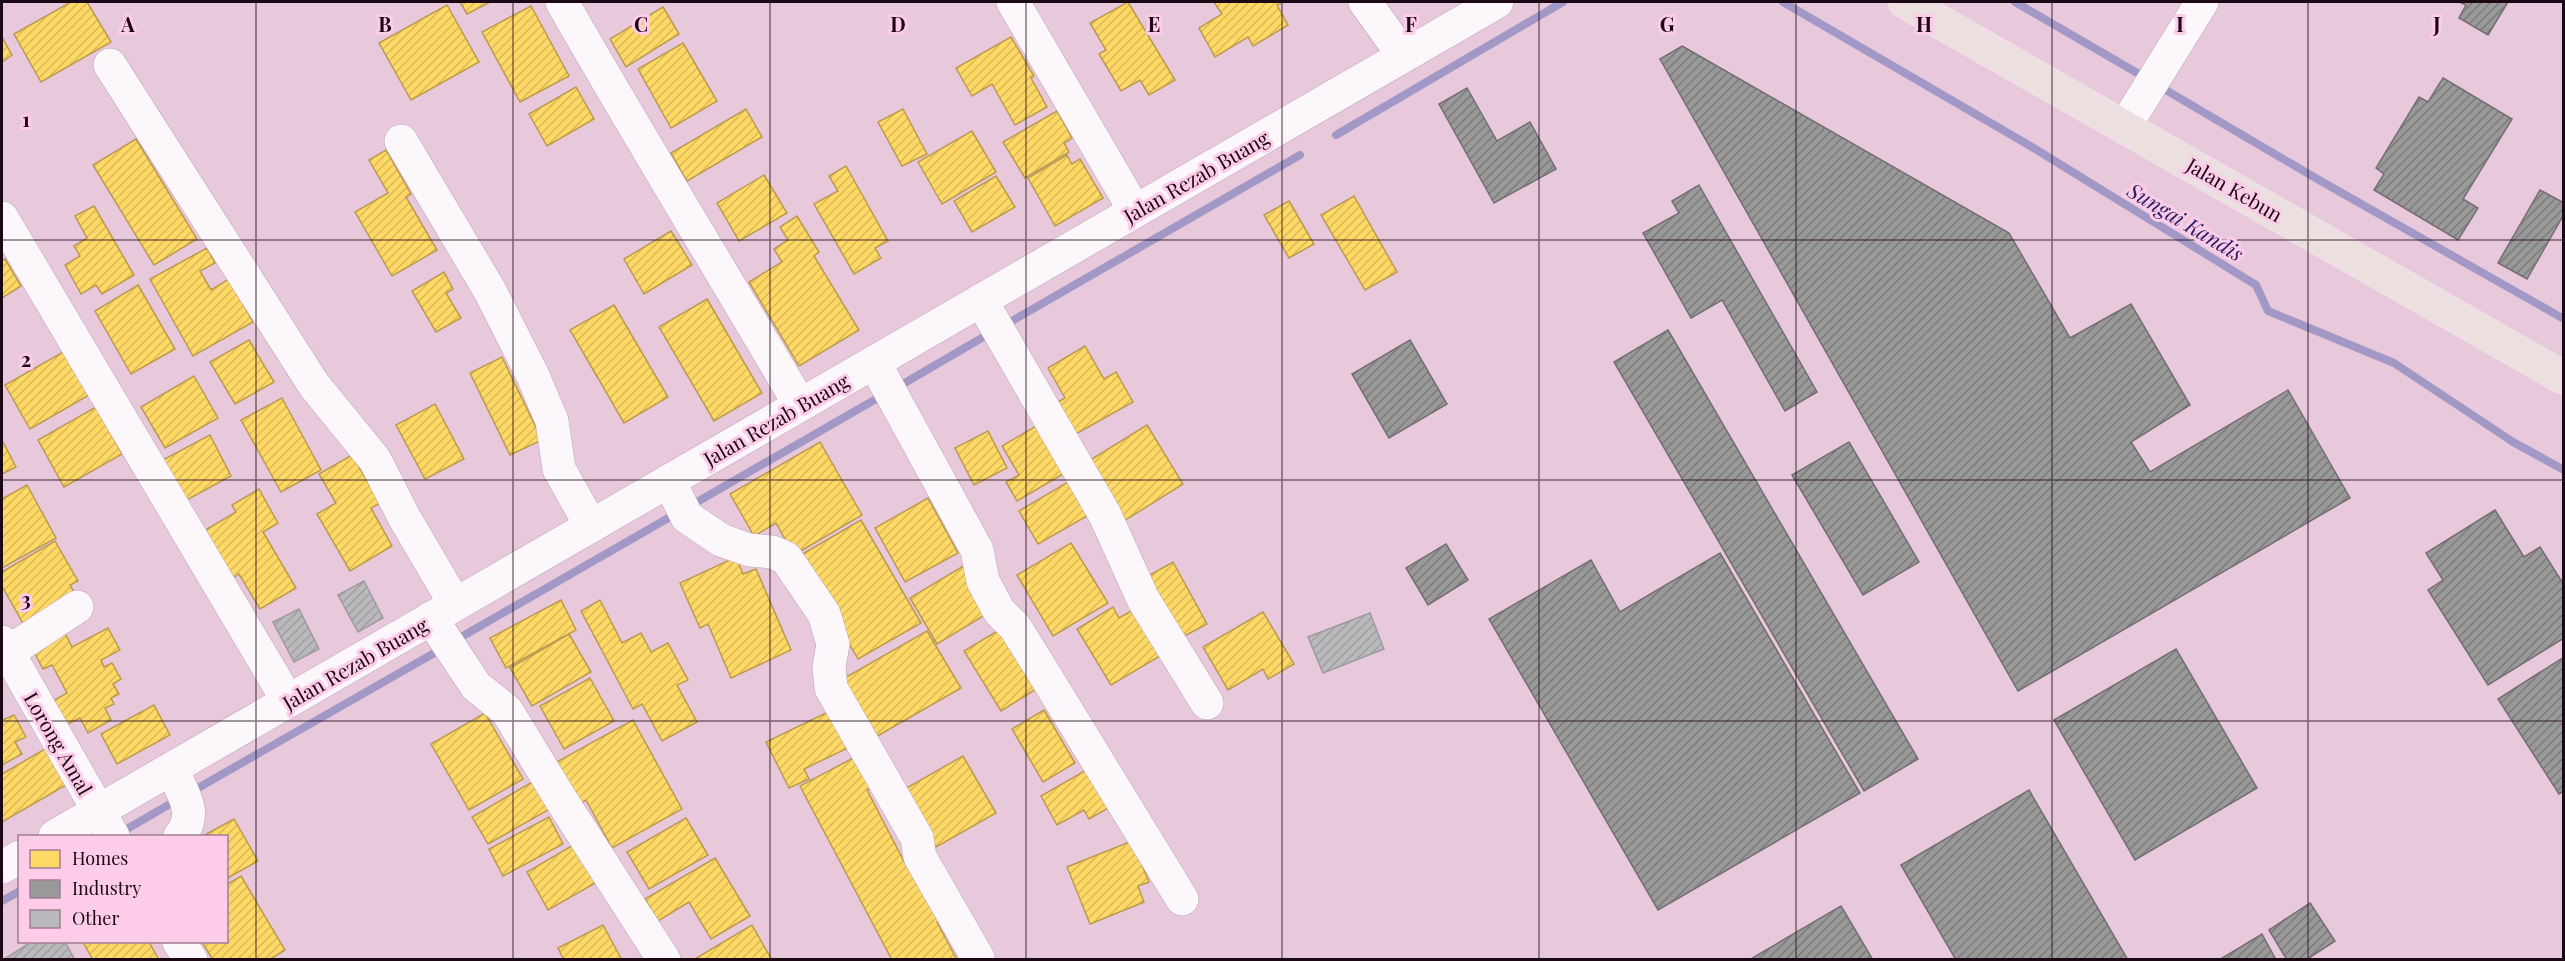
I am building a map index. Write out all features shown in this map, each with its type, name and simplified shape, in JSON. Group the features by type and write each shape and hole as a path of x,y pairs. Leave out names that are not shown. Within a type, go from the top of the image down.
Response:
{"main road":[{"name":"Jalan Kebun","path":"1905,2 2564,378"}],"street":[{"path":"562,2 648,153 680,202 800,405"},
{"path":"1013,2 1135,211"},
{"path":"1365,2 1403,56"},
{"name":"Jalan Rezab Buang","path":"62,835 105,823 180,786 288,701 442,617 591,526 676,497 800,405 990,316 1135,211 1497,2"},
{"path":"2125,126 2202,2"},
{"path":"110,65 314,385 375,460 404,517 457,659 476,686 507,711 664,960"},
{"path":"401,141 490,291 533,376 552,421 559,469 591,526"},
{"path":"2,218 288,701"},
{"path":"990,316 1105,515 1143,599 1207,703"},
{"path":"878,369 977,550 983,581 999,610 1015,627 1182,899"},
{"path":"676,497 721,540 748,550 772,552 786,558 824,614 833,644 829,668 831,688 917,838 920,857 978,958"},
{"path":"4,648 77,607"},
{"name":"Lorong Amal","path":"4,648 105,823"},
{"path":"180,786 188,821 181,835"},
{"path":"2,867 18,858"},
{"path":"180,943 191,960"}],"building: Homes":[{"path":"71,2 87,2 111,42 41,82 14,34"},
{"path":"460,2 490,2 467,14"},
{"path":"1128,2 1175,80 1149,95 1140,80 1121,91 1099,54 1106,50 1090,23"},
{"path":"1214,2 1283,2 1277,5 1288,25 1253,46 1248,37 1215,57 1199,28 1222,14"},
{"path":"447,5 479,62 411,100 379,43"},
{"path":"531,6 569,76 520,102 482,32"},
{"path":"663,7 679,34 626,67 610,39"},
{"path":"2,37 12,55 2,62"},
{"path":"1011,37 1034,76 1031,78 1047,107 1015,125 992,84 972,96 956,68"},
{"path":"683,43 717,101 671,128 638,69"},
{"path":"576,87 594,119 547,146 529,114"},
{"path":"746,109 762,137 687,181 671,153"},
{"path":"903,109 927,154 902,166 878,122"},
{"path":"1057,111 1072,138 1064,143 1069,152 1025,178 1003,142"},
{"path":"972,131 996,172 942,204 918,162"},
{"path":"136,139 197,239 154,265 93,165"},
{"path":"386,150 411,194 406,197 437,250 392,276 355,212 388,193 369,160"},
{"path":"1067,155 1072,164 1080,159 1103,198 1055,226 1028,178"},
{"path":"846,166 888,241 875,248 881,258 854,274 814,204 838,191 829,176"},
{"path":"764,175 787,213 739,241 717,203"},
{"path":"996,176 1015,207 972,232 954,201"},
{"path":"1354,196 1397,272 1365,290 1321,215"},
{"path":"1289,201 1314,244 1289,258 1264,215"},
{"path":"94,206 134,275 102,294 96,285 81,294 65,265 80,256 74,246 87,238 75,216"},
{"path":"797,216 819,252 814,256 859,330 799,366 749,282 782,262 774,249 788,240 780,227"},
{"path":"671,231 692,265 644,294 624,259"},
{"path":"207,248 215,263 200,271 211,290 229,279 253,322 193,356 150,279"},
{"path":"5,259 21,286 2,298 2,261"},
{"path":"444,272 453,289 446,293 461,318 436,332 412,291"},
{"path":"138,285 175,349 131,374 95,311"},
{"path":"707,299 762,393 714,421 659,327"},
{"path":"614,305 668,397 624,423 570,330"},
{"path":"249,340 274,382 235,404 210,362"},
{"path":"1085,346 1104,379 1116,372 1133,402 1074,435 1056,403 1065,398 1048,368"},
{"path":"65,351 89,395 30,429 5,385"},
{"path":"502,357 542,440 510,455 470,373"},
{"path":"194,376 218,418 165,448 141,407"},
{"path":"282,398 321,470 281,492 241,420"},
{"path":"435,404 464,459 425,479 396,425"},
{"path":"96,407 122,454 64,487 38,440"},
{"path":"1147,425 1183,484 1124,521 1087,462"},
{"path":"1036,426 1063,474 1017,501 1006,482 1019,475 1002,446"},
{"path":"988,431 1007,468 974,485 955,448"},
{"path":"210,435 231,476 181,503 159,462"},
{"path":"2,440 16,467 2,474"},
{"path":"820,442 862,515 794,555 776,523 754,536 730,494"},
{"path":"352,455 380,503 371,508 392,546 350,571 317,514 336,503 319,474"},
{"path":"1068,482 1087,516 1038,544 1019,511"},
{"path":"27,485 56,538 2,568 2,499"},
{"path":"259,489 278,523 263,532 296,588 260,609 239,574 230,580 202,532 236,512 232,505"},
{"path":"928,498 958,553 905,582 875,528"},
{"path":"861,520 921,623 858,659 799,556"},
{"path":"55,541 78,581 70,585 77,597 25,627 2,586 2,572"},
{"path":"1071,543 1108,603 1053,636 1017,575"},
{"path":"736,557 743,574 756,569 791,650 731,678 708,624 700,628 680,583"},
{"path":"1173,562 1207,624 1175,641 1141,580"},
{"path":"965,565 993,610 937,644 910,598"},
{"path":"561,600 576,630 506,668 490,638"},
{"path":"600,600 622,643 641,633 651,652 668,643 688,680 677,685 697,722 662,741 642,704 633,709 581,611"},
{"path":"1113,607 1119,618 1133,610 1160,656 1111,685 1077,629"},
{"path":"1263,612 1294,664 1268,679 1263,669 1228,690 1203,647"},
{"path":"108,628 120,650 101,660 104,667 112,663 121,679 113,684 119,694 111,698 114,704 105,708 111,720 88,733 80,718 66,725 53,701 67,693 52,665 43,669 32,648 64,631 72,647"},
{"path":"999,630 1036,689 1001,711 964,651"},
{"path":"927,631 961,688 874,738 841,680"},
{"path":"569,634 591,672 532,706 510,668"},
{"path":"590,678 614,721 564,749 540,706"},
{"path":"154,705 170,735 117,764 101,734"},
{"path":"834,709 852,746 804,769 809,779 789,788 766,742"},
{"path":"1044,710 1075,763 1043,782 1012,729"},
{"path":"485,713 523,779 469,810 431,744"},
{"path":"14,715 26,737 15,742 22,754 2,765 2,717 3,720"},
{"path":"633,720 682,809 612,848 586,800 576,806 553,764"},
{"path":"45,749 66,785 2,822 2,774"},
{"path":"963,756 996,813 936,847 903,790"},
{"path":"855,757 872,788 867,790 908,869 946,917 937,922 957,960 892,960 800,786"},
{"path":"1088,769 1110,807 1089,819 1084,810 1057,825 1041,796"},
{"path":"539,778 555,806 488,844 472,817"},
{"path":"549,817 563,844 503,876 489,849"},
{"path":"686,818 708,855 649,889 627,852"},
{"path":"234,819 258,861 228,878 228,835 205,835"},
{"path":"1132,841 1149,882 1138,886 1144,902 1090,924 1067,867"},
{"path":"575,844 597,882 548,910 527,872"},
{"path":"715,858 750,916 711,939 689,902 658,921 645,899"},
{"path":"241,876 285,950 269,960 213,960 203,943 228,943 228,884"},
{"path":"603,925 622,960 564,960 558,948"},
{"path":"752,925 772,960 693,960"},
{"path":"84,943 150,943 159,960 93,960"}],"building: Industry":[{"path":"2459,2 2508,2 2488,35 2459,18 2466,5"},
{"path":"1682,46 2009,233 2070,338 2131,304 2190,405 2131,442 2150,472 2288,390 2350,498 2018,691 1660,59"},
{"path":"2443,78 2512,119 2463,199 2478,208 2458,240 2374,190 2384,174 2376,168 2419,97 2428,102"},
{"path":"1467,88 1497,141 1530,122 1556,169 1494,203 1439,104"},
{"path":"1699,185 1817,392 1785,411 1722,300 1691,318 1643,233 1679,213 1672,201"},
{"path":"2540,190 2564,203 2564,214 2527,279 2498,263"},
{"path":"1668,330 1918,759 1864,791 1614,362"},
{"path":"1410,340 1447,404 1389,438 1352,374"},
{"path":"1849,442 1919,562 1863,595 1792,475"},
{"path":"2495,510 2524,557 2540,547 2564,585 2564,638 2488,685 2428,590 2443,580 2426,553"},
{"path":"1446,544 1468,580 1428,605 1406,568"},
{"path":"1720,553 1860,793 1658,910 1489,619 1591,560 1620,612"},
{"path":"2176,649 2257,788 2135,860 2054,720"},
{"path":"2564,657 2564,791 2559,794 2498,699"},
{"path":"2029,790 2128,960 1956,960 1901,865"},
{"path":"2310,903 2335,941 2306,960 2287,960 2269,930"},
{"path":"1841,906 1873,960 1749,960"},
{"path":"2262,934 2276,960 2219,960"}],"building: Other":[{"path":"364,581 383,618 358,632 338,595"},
{"path":"299,609 319,649 294,662 273,622"},
{"path":"1370,613 1384,649 1323,673 1308,637"},
{"path":"29,943 66,943 75,960 3,960"}],"waterway":[{"path":"1336,135 1563,2"},
{"name":"Sungai Kandis","path":"1783,2 2032,147 2256,285 2268,311 2394,363 2513,442 2564,470"},
{"path":"2015,2 2146,78"},
{"path":"2159,86 2564,319"},
{"path":"1005,325 1300,155"},
{"path":"896,388 992,332"},
{"path":"690,506 883,395"},
{"path":"456,640 677,513"},
{"path":"191,792 443,648"},
{"path":"120,833 177,800"},
{"path":"2,901 18,892"}]}
